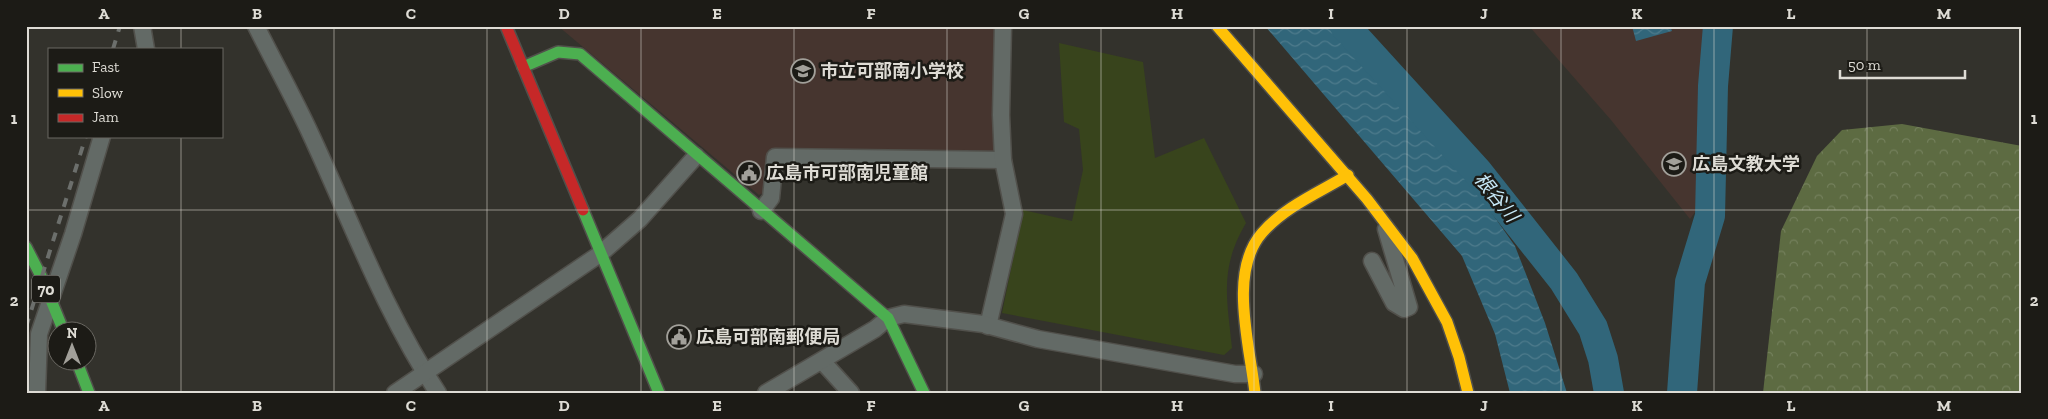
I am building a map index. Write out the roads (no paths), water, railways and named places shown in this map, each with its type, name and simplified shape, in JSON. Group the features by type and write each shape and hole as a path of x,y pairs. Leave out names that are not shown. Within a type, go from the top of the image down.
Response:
{"street":[{"path":"142,26 146,48"},
{"path":"256,26 310,134 366,259 424,372 438,393"},
{"path":"506,26 659,393"},
{"path":"988,326 1014,214 1003,160 1001,115 1003,26"},
{"path":"1217,26 1348,175 1384,220 1423,275 1446,317 1463,361 1468,393"},
{"path":"523,67 556,51 568,49 580,54 696,156 888,318 924,393"},
{"path":"37,393 39,334 73,234 101,138"},
{"path":"395,393 600,254 640,220 696,156"},
{"path":"761,211 771,198 775,157 1003,160"},
{"path":"1256,393 1244,298 1244,270 1251,250 1262,234 1295,208 1348,175"},
{"path":"1372,262 1394,303 1404,310 1409,307 1384,220"},
{"name":"70","path":"26,247 60,322"},
{"path":"766,393 875,330 888,318 904,314 988,326 1038,339 1235,374 1254,374"},
{"path":"822,361 851,393"},
{"path":"81,372 89,393"}],"water":[{"path":"1265,26 1342,26 1450,154 1515,246 1545,323 1567,393 1510,393 1495,334 1462,256"},
{"path":"1632,26 1670,26 1672,31 1636,41"}],"waterway":[{"name":"根谷川","path":"1345,26 1477,171 1564,281 1593,328 1603,359 1609,393"},
{"path":"1682,393 1690,282 1710,216 1713,86 1718,26"}],"railway":[{"path":"113,48 120,26"},
{"path":"26,327 85,138"}],"place":[{"name":"市立可部南小学校","path":"803,71"},
{"name":"広島文教大学","path":"1674,164"},
{"name":"広島市可部南児童館","path":"749,173"},
{"name":"広島可部南郵便局","path":"679,337"}]}
